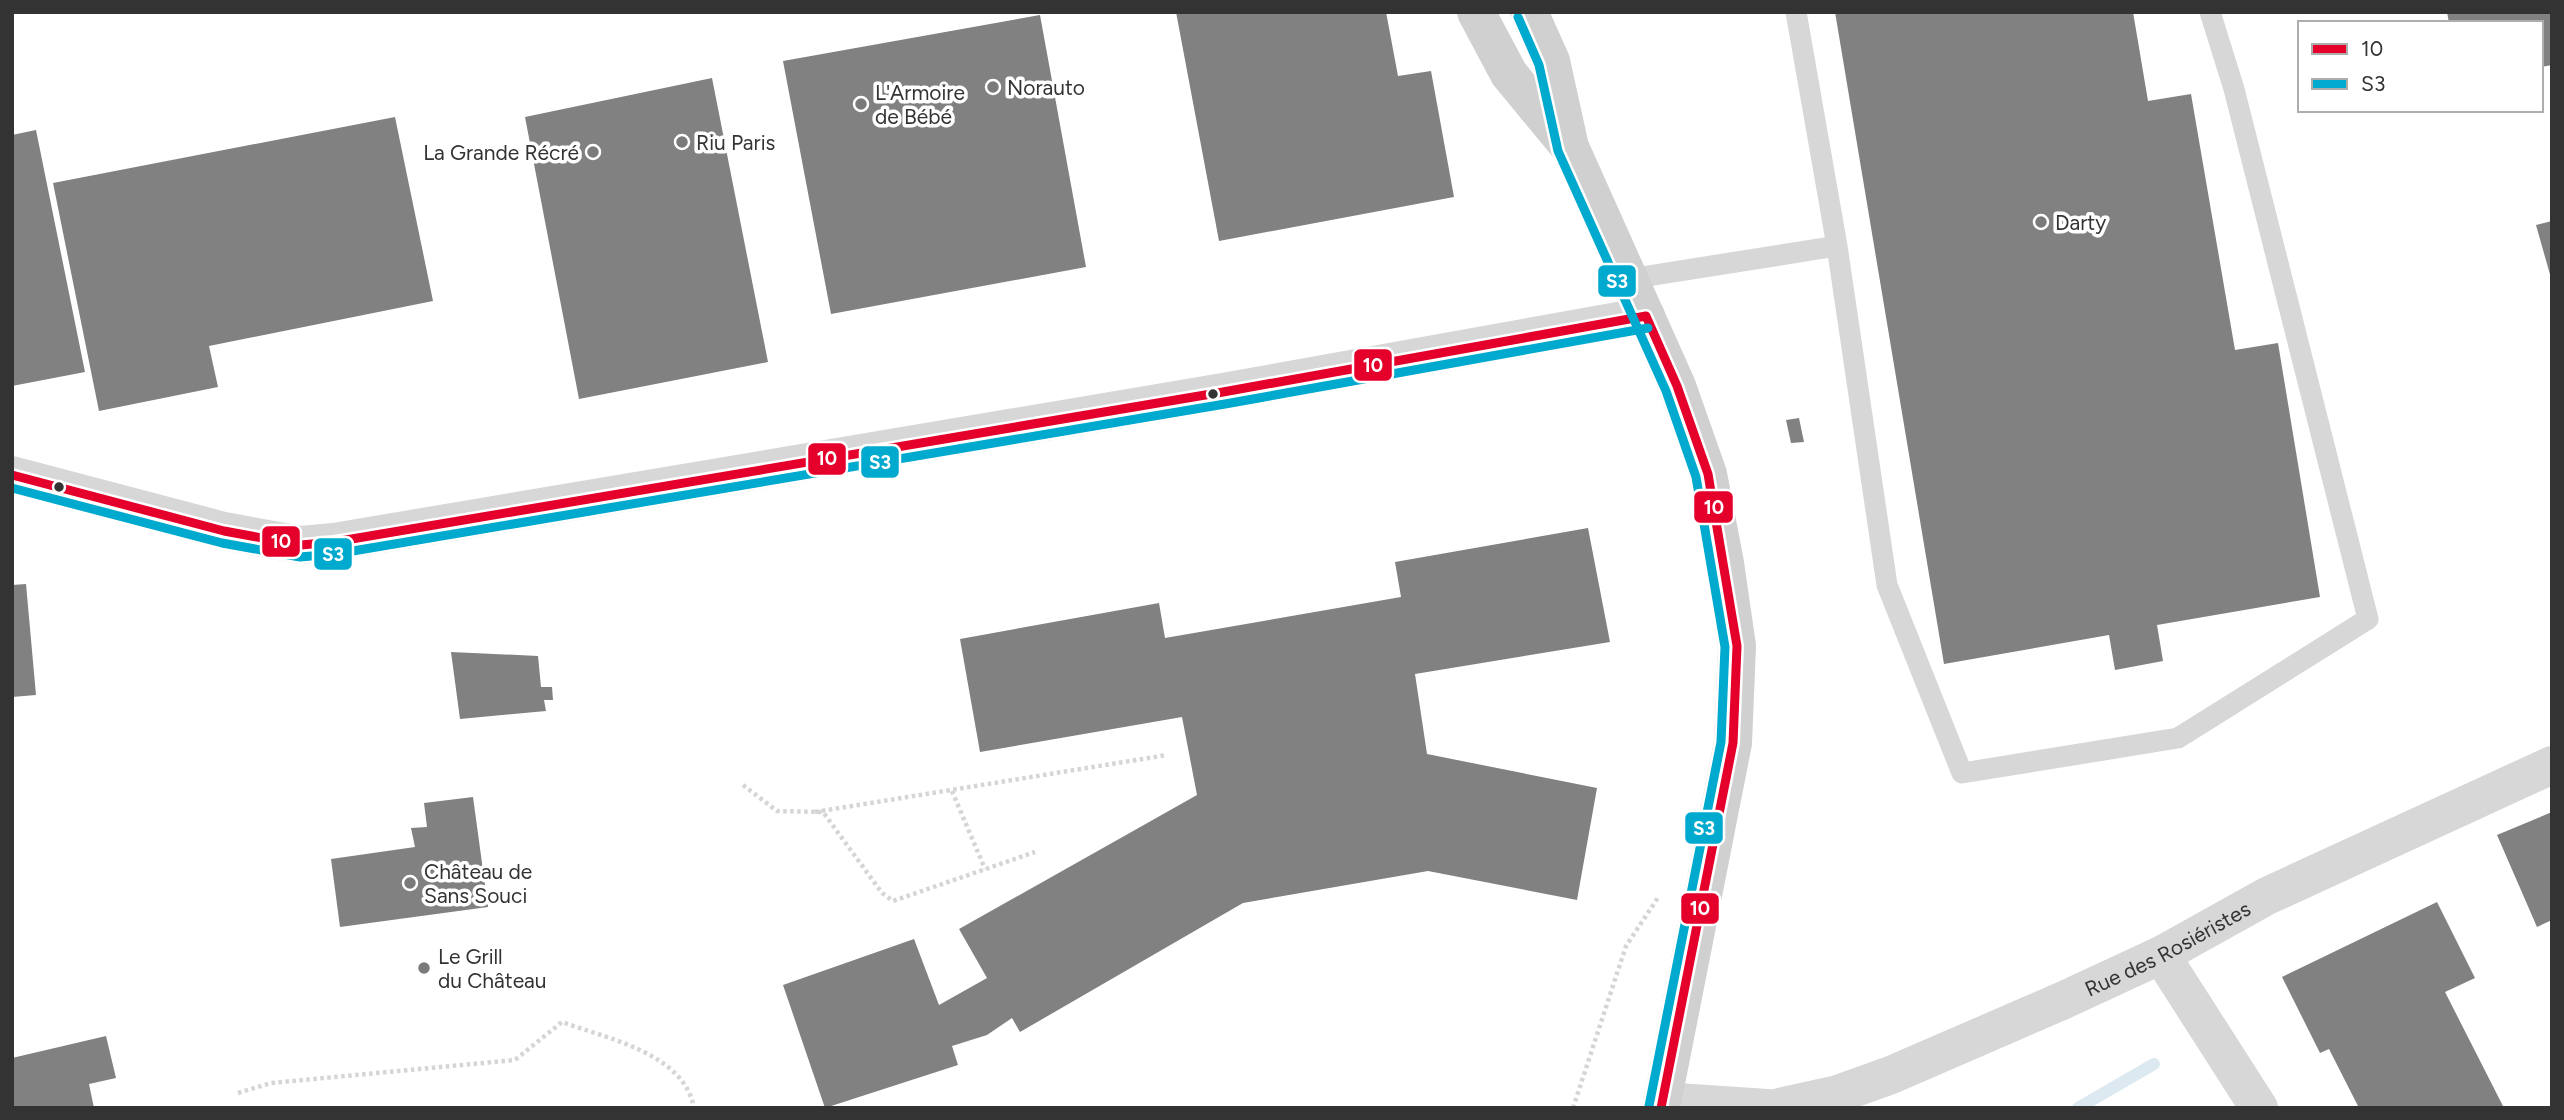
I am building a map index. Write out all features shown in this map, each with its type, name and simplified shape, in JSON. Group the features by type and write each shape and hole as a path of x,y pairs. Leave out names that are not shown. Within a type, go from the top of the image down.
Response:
{"main road":[{"path":"1476,12 1509,74 1570,147"},
{"path":"1529,12 1550,61 1570,147 1677,386 1708,474 1726,563 1737,646 1733,743 1662,1105"}],"street":[{"path":"12,475 224,531 301,545 1223,392 1646,316"},
{"name":"Rue des Rosiéristes","path":"1775,1108 1838,1094 1891,1075 2161,955 2267,896 2552,765"},
{"path":"2161,955 2259,1108"},
{"path":"1662,1105 1767,1108"}],"lane":[{"path":"1796,12 1837,246 1886,584 1962,773 2178,738 2368,619 2234,89 2210,12"},
{"path":"1629,279 1837,246"}],"path":[{"path":"816,812 1167,755"},
{"path":"743,785 777,811 823,813 882,893 893,901 1035,852"},
{"path":"953,791 985,869"},
{"path":"1573,1108 1626,946 1660,895"},
{"path":"238,1093 271,1083 514,1060 562,1022 634,1048 674,1070 690,1089 694,1108"}],"building":[{"path":"1176,12 1386,12 1398,76 1431,71 1454,197 1219,241"},
{"name":"Darty","path":"1835,12 2133,12 2148,101 2191,94 2235,350 2278,343 2320,597 2157,625 2163,661 2115,670 2109,635 1944,664"},
{"path":"2447,12 2552,12 2552,65 2543,67 2543,21 2449,21"},
{"path":"1040,15 1086,267 831,314 783,61"},
{"path":"712,78 768,362 579,399 525,117"},
{"path":"395,117 433,301 209,346 218,387 99,411 53,183"},
{"path":"36,130 85,372 12,386 12,135"},
{"path":"2552,221 2552,278 2551,278 2536,225"},
{"path":"1799,418 1804,442 1791,443 1786,420"},
{"path":"1588,528 1610,642 1415,674 1427,754 1597,788 1577,900 1428,871 1243,903 1020,1032 1012,1018 987,1035 952,1046 958,1065 825,1108 783,985 914,939 939,1005 987,978 959,929 1197,795 1182,717 980,752 960,639 1159,603 1165,638 1401,597 1395,562"},
{"path":"26,584 36,695 12,697 12,585"},
{"path":"451,652 538,656 541,687 552,687 553,700 544,700 546,711 460,719"},
{"name":"Château de Sans Souci","path":"473,797 488,907 340,927 331,859 415,847 411,828 427,827 424,803"},
{"path":"2552,812 2552,920 2537,927 2497,835"},
{"path":"2437,902 2475,978 2445,992 2504,1108 2359,1108 2329,1049 2320,1053 2282,977"},
{"path":"106,1036 116,1078 89,1084 94,1108 12,1108 12,1058"}],"waterway":[{"path":"2078,1108 2154,1064"}],"transit line":[{"name":"S3","path":"1518,17 1539,65 1558,151 1666,391 1696,477 1725,647 1721,742 1649,1106"},
{"name":"10","path":"1646,316 1677,386 1708,474 1737,646 1733,743 1661,1108"},
{"name":"10","path":"12,475 224,531 301,545 334,542 1223,392 1646,316"},
{"name":"S3","path":"12,488 222,543 300,557 335,554 1225,404 1648,328"}],"place":[{"name":"Norauto","path":"993,87"},
{"name":"L'Armoire de Bébé","path":"861,104"},
{"name":"Riu Paris","path":"682,142"},
{"name":"La Grande Récré","path":"593,152"},
{"name":"Darty","path":"2041,222"},
{"name":"Château de Sans Souci","path":"410,883"},
{"name":"Le Grill du Château","path":"424,968"}]}
